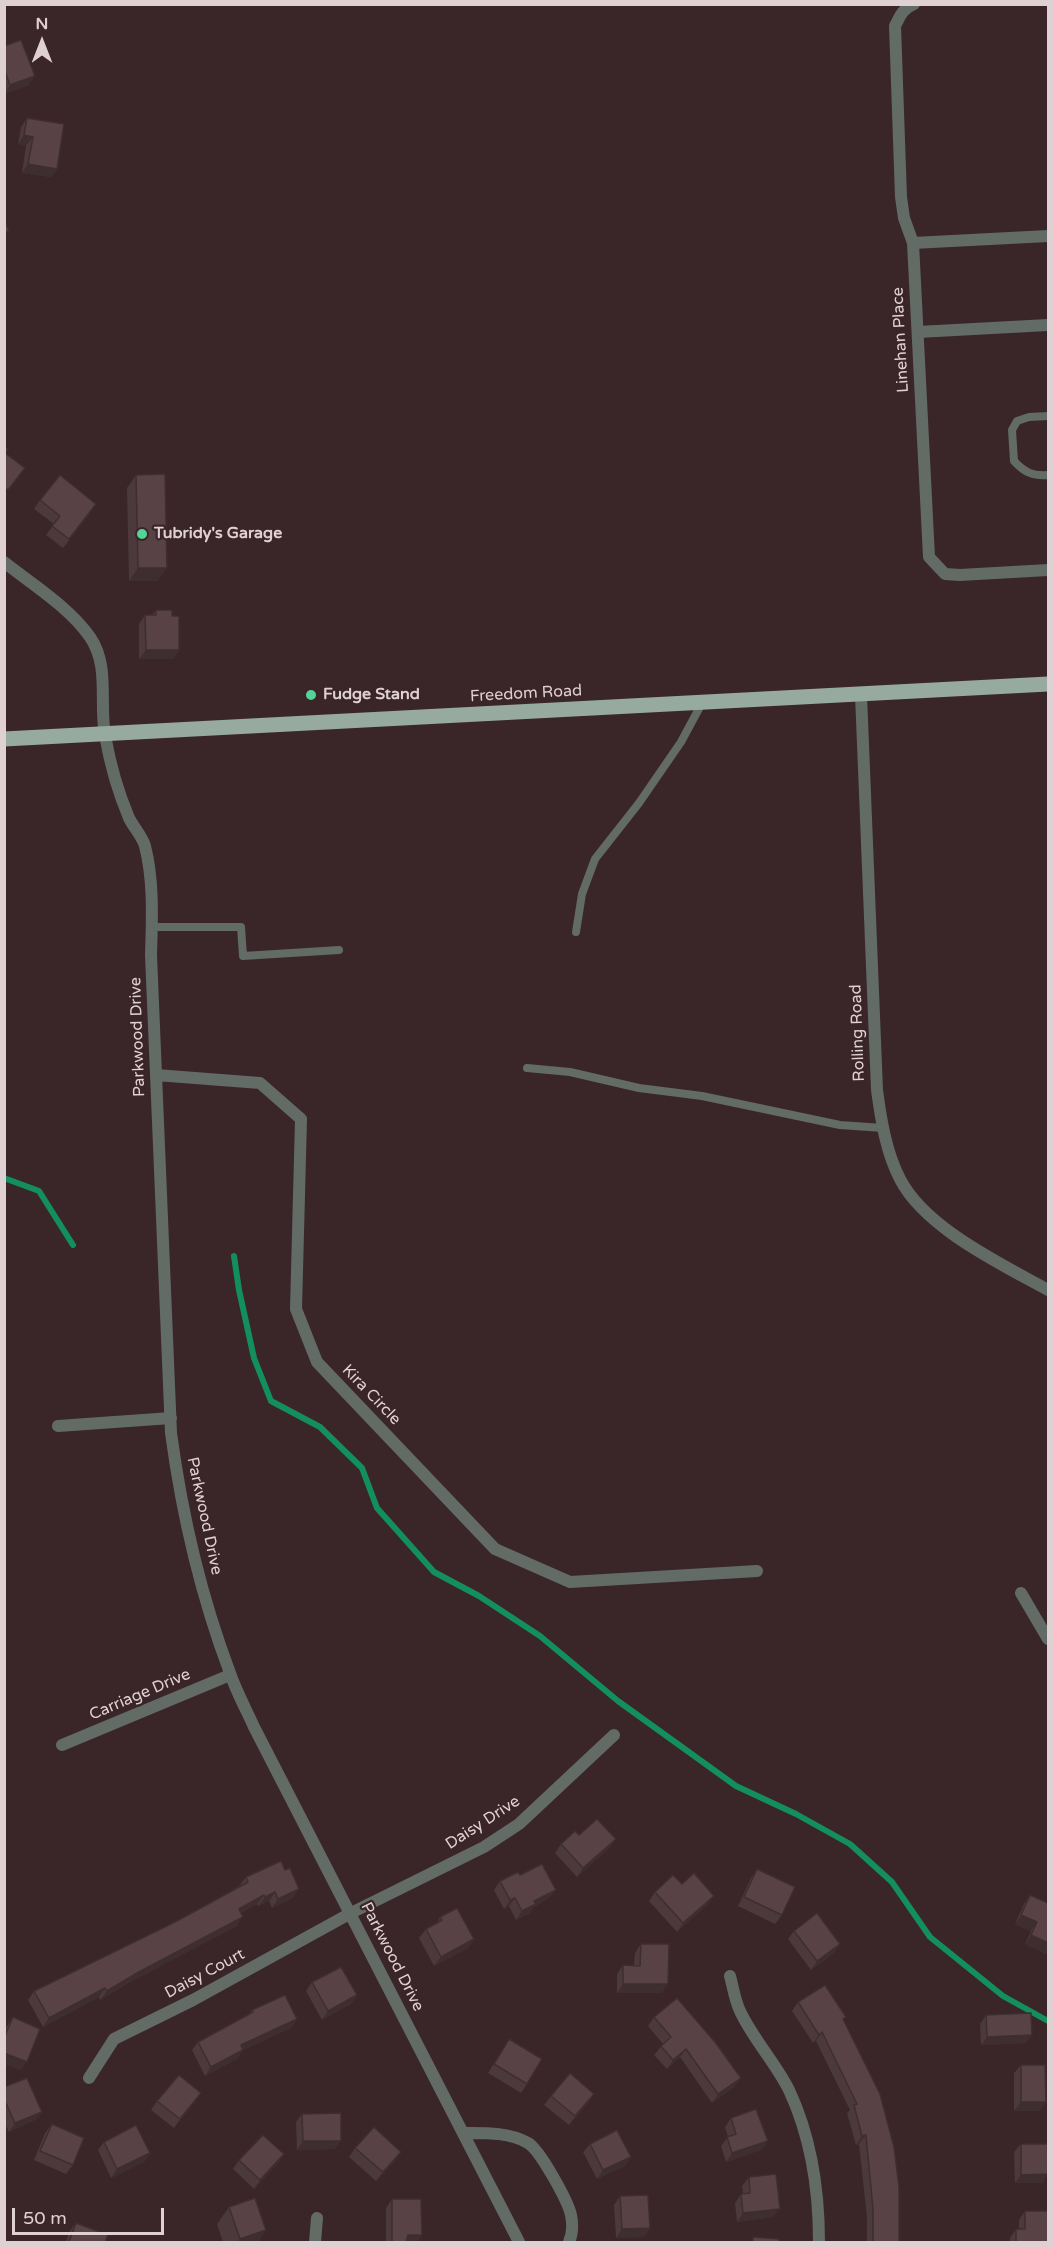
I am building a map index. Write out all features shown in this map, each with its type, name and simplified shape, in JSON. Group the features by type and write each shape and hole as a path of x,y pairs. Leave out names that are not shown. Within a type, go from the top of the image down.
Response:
{"main road":[{"name":"Freedom Road","path":"4,739 1048,684"}],"street":[{"name":"Linehan Place","path":"914,4 907,7 895,26 901,197 904,218 913,243 929,557 945,574 1048,570"},
{"path":"913,243 1048,236"},
{"path":"918,332 1048,326"},
{"name":"Parkwood Drive","path":"4,562 76,621 91,639 100,661 104,685 105,732 114,778 130,819 145,844 152,908 156,1075 171,1418 182,1503 206,1599 230,1675 254,1727 519,2242"},
{"name":"Rolling Road","path":"861,695 876,1079 883,1128 900,1179 916,1201 942,1227 965,1243 1048,1290"},
{"name":"Kira Circle","path":"156,1075 260,1083 300,1119 296,1309 317,1362 495,1549 570,1582 757,1571"},
{"path":"58,1426 171,1418"},
{"path":"1020,1593 1048,1639"},
{"name":"Carriage Drive","path":"62,1745 230,1675"},
{"name":"Daisy Drive","path":"351,1913 484,1847 519,1824 614,1735"},
{"name":"Daisy Court","path":"89,2078 114,2039 193,2000 351,1913"},
{"path":"730,1976 739,2010 788,2089 801,2121 809,2146 818,2203 819,2242"},
{"path":"463,2133 512,2136 530,2144 540,2156 570,2212 573,2231 569,2242"},
{"path":"315,2242 317,2218"}],"lane":[{"path":"1048,416 1029,417 1017,421 1012,430 1014,461 1021,469 1033,476 1048,475"},
{"path":"576,932 582,894 595,859 639,803 681,742 702,703"},
{"path":"152,927 241,927 243,956 339,950"},
{"path":"527,1068 570,1072 639,1088 702,1096 840,1125 883,1128"}],"building":[{"path":"21,40 35,76 10,85 4,69 4,46"},
{"path":"27,118 64,124 57,169 28,164 33,137 24,135"},
{"path":"4,220 9,231 4,232"},
{"path":"4,447 8,449 5,453 25,468 8,490 4,487"},
{"path":"165,474 167,568 138,568 136,475"},
{"path":"60,475 96,504 69,539 52,526 60,516 40,500"},
{"path":"156,610 172,610 172,616 179,616 179,650 146,650 145,615 156,615"},
{"path":"597,1819 616,1839 583,1868 561,1844 575,1831 579,1835"},
{"path":"281,1861 285,1870 290,1868 299,1889 278,1899 275,1892 265,1897 264,1895 239,1909 243,1917 107,1991 105,1988 49,2018 34,1991 177,1921 248,1882 246,1877"},
{"path":"542,1864 556,1890 534,1901 536,1904 522,1911 515,1898 510,1900 500,1881 518,1872 520,1875"},
{"path":"757,1869 795,1887 782,1915 744,1897"},
{"path":"694,1873 714,1896 683,1923 655,1892 673,1875 682,1884"},
{"path":"1030,1895 1048,1903 1048,1943 1031,1935 1037,1922 1021,1915"},
{"path":"457,1908 474,1939 441,1957 426,1929 442,1920 440,1917"},
{"path":"817,1913 840,1944 817,1961 794,1931"},
{"path":"641,1944 669,1944 668,1984 623,1984 623,1965 640,1966"},
{"path":"341,1967 357,1995 328,2011 312,1982"},
{"path":"825,1985 846,2017 843,2019 880,2094 894,2147 899,2187 899,2242 873,2242 873,2209 866,2135 862,2136 854,2105 857,2104 822,2032 819,2035 798,2002"},
{"path":"285,1995 297,2019 241,2045 243,2050 211,2067 198,2042 253,2012 252,2010"},
{"path":"677,1998 715,2042 741,2078 718,2094 686,2049 673,2060 661,2046 671,2037 654,2017"},
{"path":"1031,2013 1032,2035 987,2037 986,2015"},
{"path":"13,2017 40,2029 27,2062 4,2053 4,2038"},
{"path":"509,2039 542,2059 527,2084 494,2064"},
{"path":"1021,2065 1045,2065 1046,2102 1021,2102"},
{"path":"570,2073 594,2094 575,2116 551,2096"},
{"path":"179,2075 201,2093 180,2119 157,2101"},
{"path":"27,2078 42,2112 15,2123 4,2099 4,2087"},
{"path":"756,2109 768,2141 732,2153 727,2137 736,2134 731,2118"},
{"path":"341,2113 341,2141 303,2141 302,2114"},
{"path":"52,2124 84,2138 73,2165 40,2151"},
{"path":"136,2125 150,2153 117,2169 104,2142"},
{"path":"374,2127 401,2152 383,2172 355,2148"},
{"path":"617,2130 631,2157 603,2170 590,2144"},
{"path":"263,2135 284,2154 260,2180 239,2160"},
{"path":"1021,2144 1048,2144 1048,2174 1021,2175"},
{"path":"776,2174 780,2209 743,2213 741,2194 750,2193 749,2177"},
{"path":"648,2195 650,2228 622,2229 620,2196"},
{"path":"255,2198 266,2230 240,2239 229,2207"},
{"path":"392,2199 421,2199 422,2235 408,2235 406,2242 392,2242"},
{"path":"1025,2211 1048,2211 1048,2242 1016,2242 1016,2229 1025,2229"},
{"path":"76,2223 108,2235 105,2242 69,2242"},
{"path":"753,2237 779,2239 779,2242 753,2242"}],"waterway":[{"path":"4,1178 39,1191 73,1245"},
{"path":"234,1256 254,1358 271,1401 320,1427 362,1468 377,1508 434,1572 479,1596 540,1636 618,1701 736,1786 796,1814 850,1844 892,1882 930,1937 1003,1996 1048,2021"}],"place":[{"name":"Tubridy's Garage","path":"142,534"},
{"name":"Fudge Stand","path":"311,695"}]}
